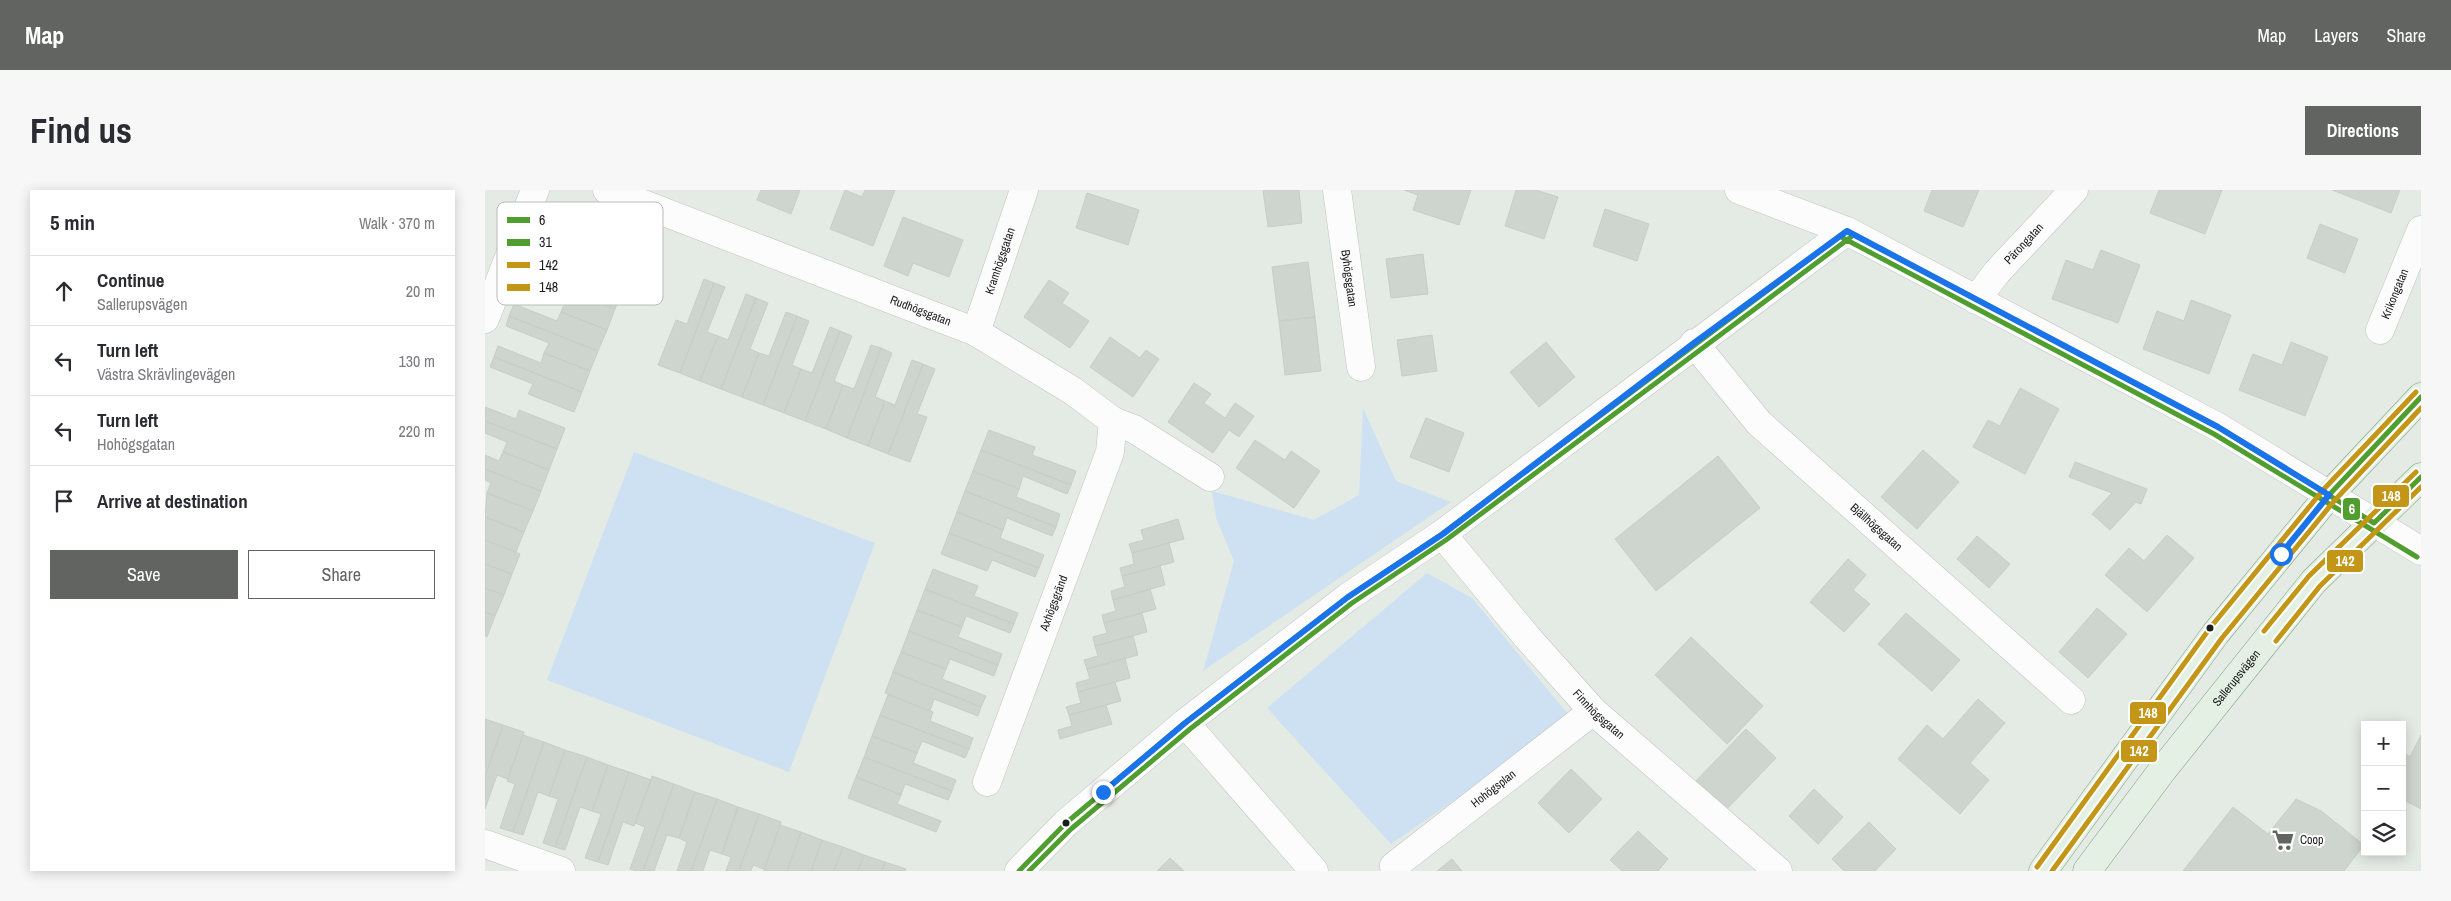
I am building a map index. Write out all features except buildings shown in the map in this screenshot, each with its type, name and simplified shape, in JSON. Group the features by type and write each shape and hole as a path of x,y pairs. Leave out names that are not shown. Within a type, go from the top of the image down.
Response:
{"main road":[{"path":"2043,871 2216,632 2329,495 2421,397"},
{"name":"Sallerupsvägen","path":"2087,871 2161,772 2314,581 2421,477"}],"street":[{"path":"530,202 535,190"},
{"name":"Rudhögsgatan","path":"607,190 638,202"},
{"name":"Kramhögsgatan","path":"976,332 1024,190"},
{"name":"Byhögsgatan","path":"1337,190 1361,367"},
{"path":"1739,190 1847,231 2218,427 2421,551"},
{"name":"Pärongatan","path":"1976,300 1997,272 2074,190"},
{"name":"Rudhögsgatan","path":"663,212 976,332 1073,391 1113,421 1134,429 1210,478"},
{"name":"Krikongatan","path":"2380,330 2421,230"},
{"path":"1019,871 1066,823 1185,723 1348,597 1443,534 1694,343 1847,231"},
{"path":"485,319 497,288"},
{"name":"Bjällhögsgatan","path":"1694,343 1759,423 2071,700"},
{"name":"Axhögsgränd","path":"987,782 1109,452 1113,421"},
{"name":"Finnhögsgatan","path":"1443,534 1527,637 1593,711 1778,871"},
{"name":"Hohögsplan","path":"1394,866 1593,711"},
{"path":"1185,723 1314,871"},
{"path":"485,844 544,868"}],"shaded area":[{"path":"1363,408 1396,481 1451,502 1203,671 1234,561 1216,518 1212,491 1314,520 1359,495"},
{"path":"634,452 875,543 789,772 547,680"},
{"path":"1427,573 1472,598 1572,719 1391,844 1267,708"}],"transit line":[{"name":"6","path":"1847,231 2218,427 2374,523 2421,477"},
{"name":"6","path":"1019,871 1066,823 1185,723 1348,597 1442,534 1847,231"},
{"name":"31","path":"1029,871 1071,829 1190,729 1352,603 1446,540 1851,237"},
{"name":"31","path":"1843,238 2214,434 2417,557"},
{"name":"148","path":"2037,867 2210,628 2323,490 2416,392"},
{"name":"6","path":"2329,495 2421,397"},
{"name":"142","path":"2052,871 2222,638 2335,500 2421,408"},
{"name":"148","path":"2264,631 2309,576 2416,472"},
{"name":"142","path":"2276,641 2320,586 2421,487"}],"place":[{"name":"Coop","path":"2283,840"}],"route":[{"path":"1103,792 1185,723 1348,597 1443,534 1694,343 1847,231 2218,427 2329,495 2281,554"}]}
